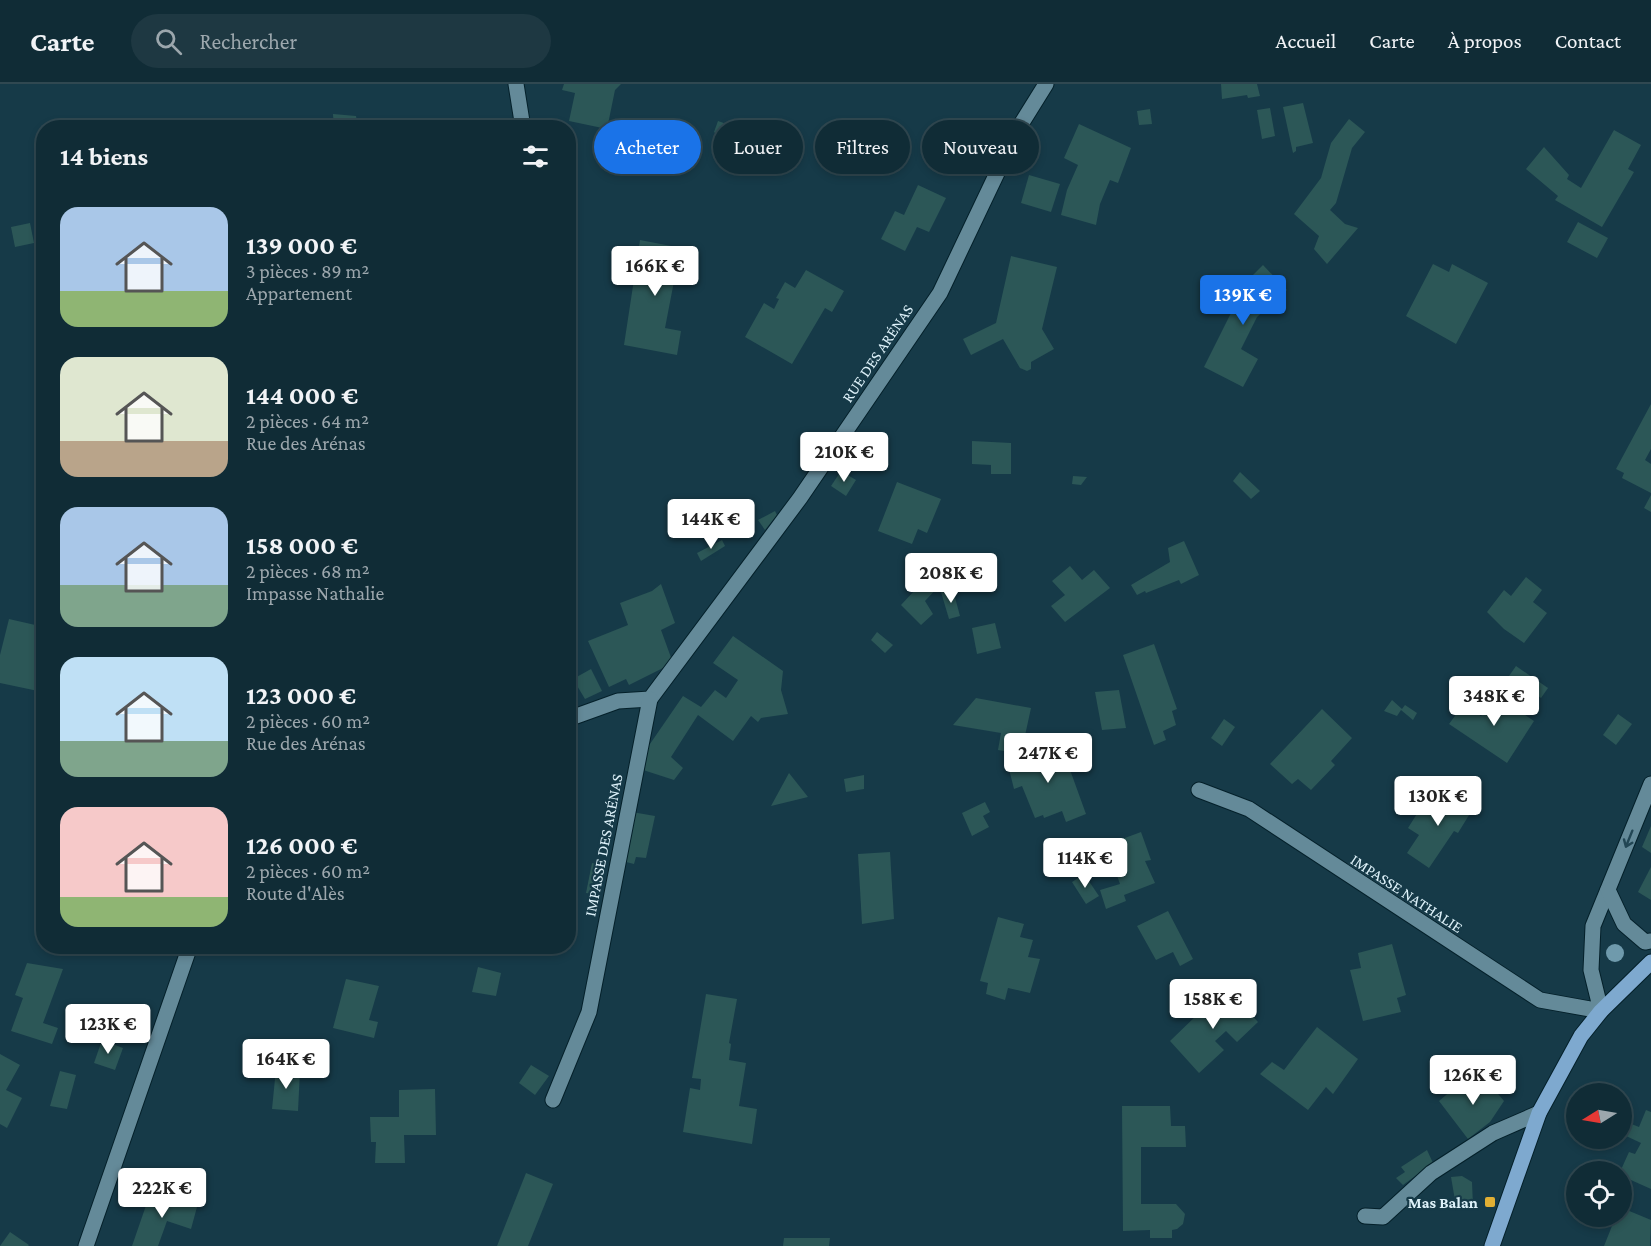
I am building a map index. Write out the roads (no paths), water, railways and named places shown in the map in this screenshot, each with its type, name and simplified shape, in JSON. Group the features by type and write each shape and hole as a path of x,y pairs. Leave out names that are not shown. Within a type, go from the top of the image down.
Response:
{"main road":[{"path":"1492,1246 1539,1113 1581,1036 1601,1011 1651,962"}],"street":[{"path":"516,84 522,120"},
{"name":"RUE DES ARÉNAS","path":"650,699 800,498 940,293 1018,129 1046,84"},
{"path":"576,716 618,700 650,699"},
{"name":"IMPASSE DES ARÉNAS","path":"553,1100 589,1012 650,699"},
{"path":"1601,1011 1591,970 1593,926 1651,784"},
{"name":"IMPASSE NATHALIE","path":"1199,790 1249,809 1540,1000 1601,1011"},
{"path":"1608,890 1624,924 1645,942 1651,941"},
{"path":"86,1246 187,954"},
{"path":"1365,1216 1383,1217 1431,1173 1492,1133 1539,1113"}],"place":[{"name":"Mas Balan","path":"1490,1202"}]}
